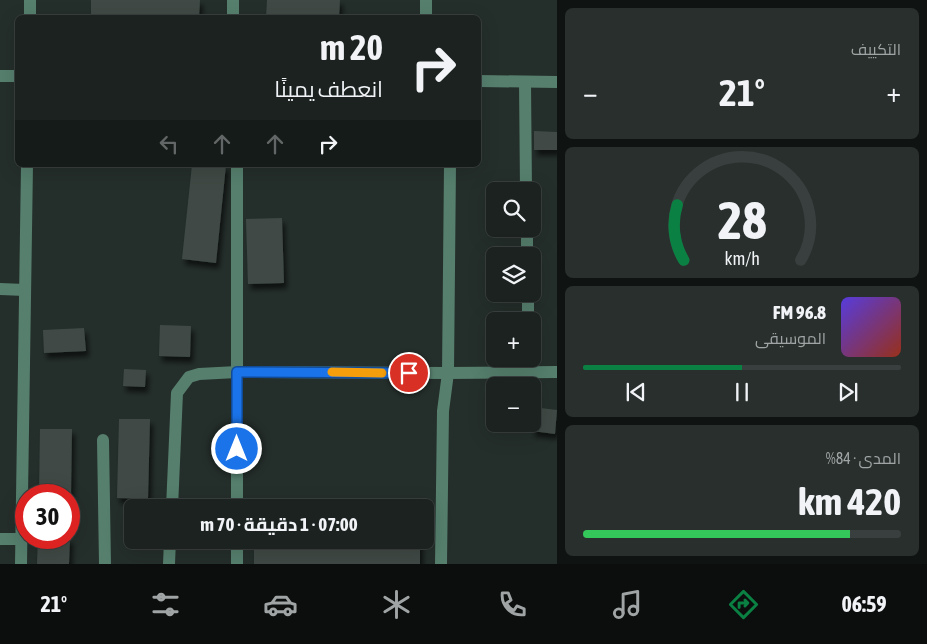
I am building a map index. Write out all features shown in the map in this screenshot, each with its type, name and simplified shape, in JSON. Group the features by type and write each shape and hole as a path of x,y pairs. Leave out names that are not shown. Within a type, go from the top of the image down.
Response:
{"street":[{"path":"30,0 30,15"},
{"path":"233,0 234,15"},
{"path":"426,0 426,15"},
{"path":"0,76 15,76"},
{"path":"481,81 557,82"},
{"path":"525,82 526,182"},
{"path":"22,484 27,167"},
{"path":"237,167 237,499"},
{"path":"441,564 443,411 448,373 450,167"},
{"path":"0,289 25,290"},
{"path":"529,367 529,372"},
{"path":"172,499 177,393 189,377 199,374 237,372 557,372"},
{"path":"104,440 105,564"},
{"path":"0,539 15,539"},
{"path":"21,549 21,564"},
{"path":"169,564 170,549"},
{"path":"238,549 238,564"}],"building":[{"path":"91,0 200,0 199,15 91,15"},
{"path":"267,0 340,0 339,15 266,15"},
{"path":"534,131 557,132 557,150 534,150"},
{"path":"192,167 226,167 216,263 182,259"},
{"path":"282,218 284,283 248,284 246,219"},
{"path":"160,325 191,326 190,357 159,356"},
{"path":"84,328 86,351 44,353 43,330"},
{"path":"124,369 146,370 145,387 123,386"},
{"path":"541,408 557,410 555,434 540,432"},
{"path":"119,419 150,419 148,499 117,498"},
{"path":"40,429 72,429 71,484 39,484"},
{"path":"38,549 70,549 69,564 37,564"},
{"path":"254,549 420,549 420,564 254,564"}],"slow traffic":[{"path":"332,372 382,373"}],"route":[{"path":"237,449 237,372 409,373"}]}
